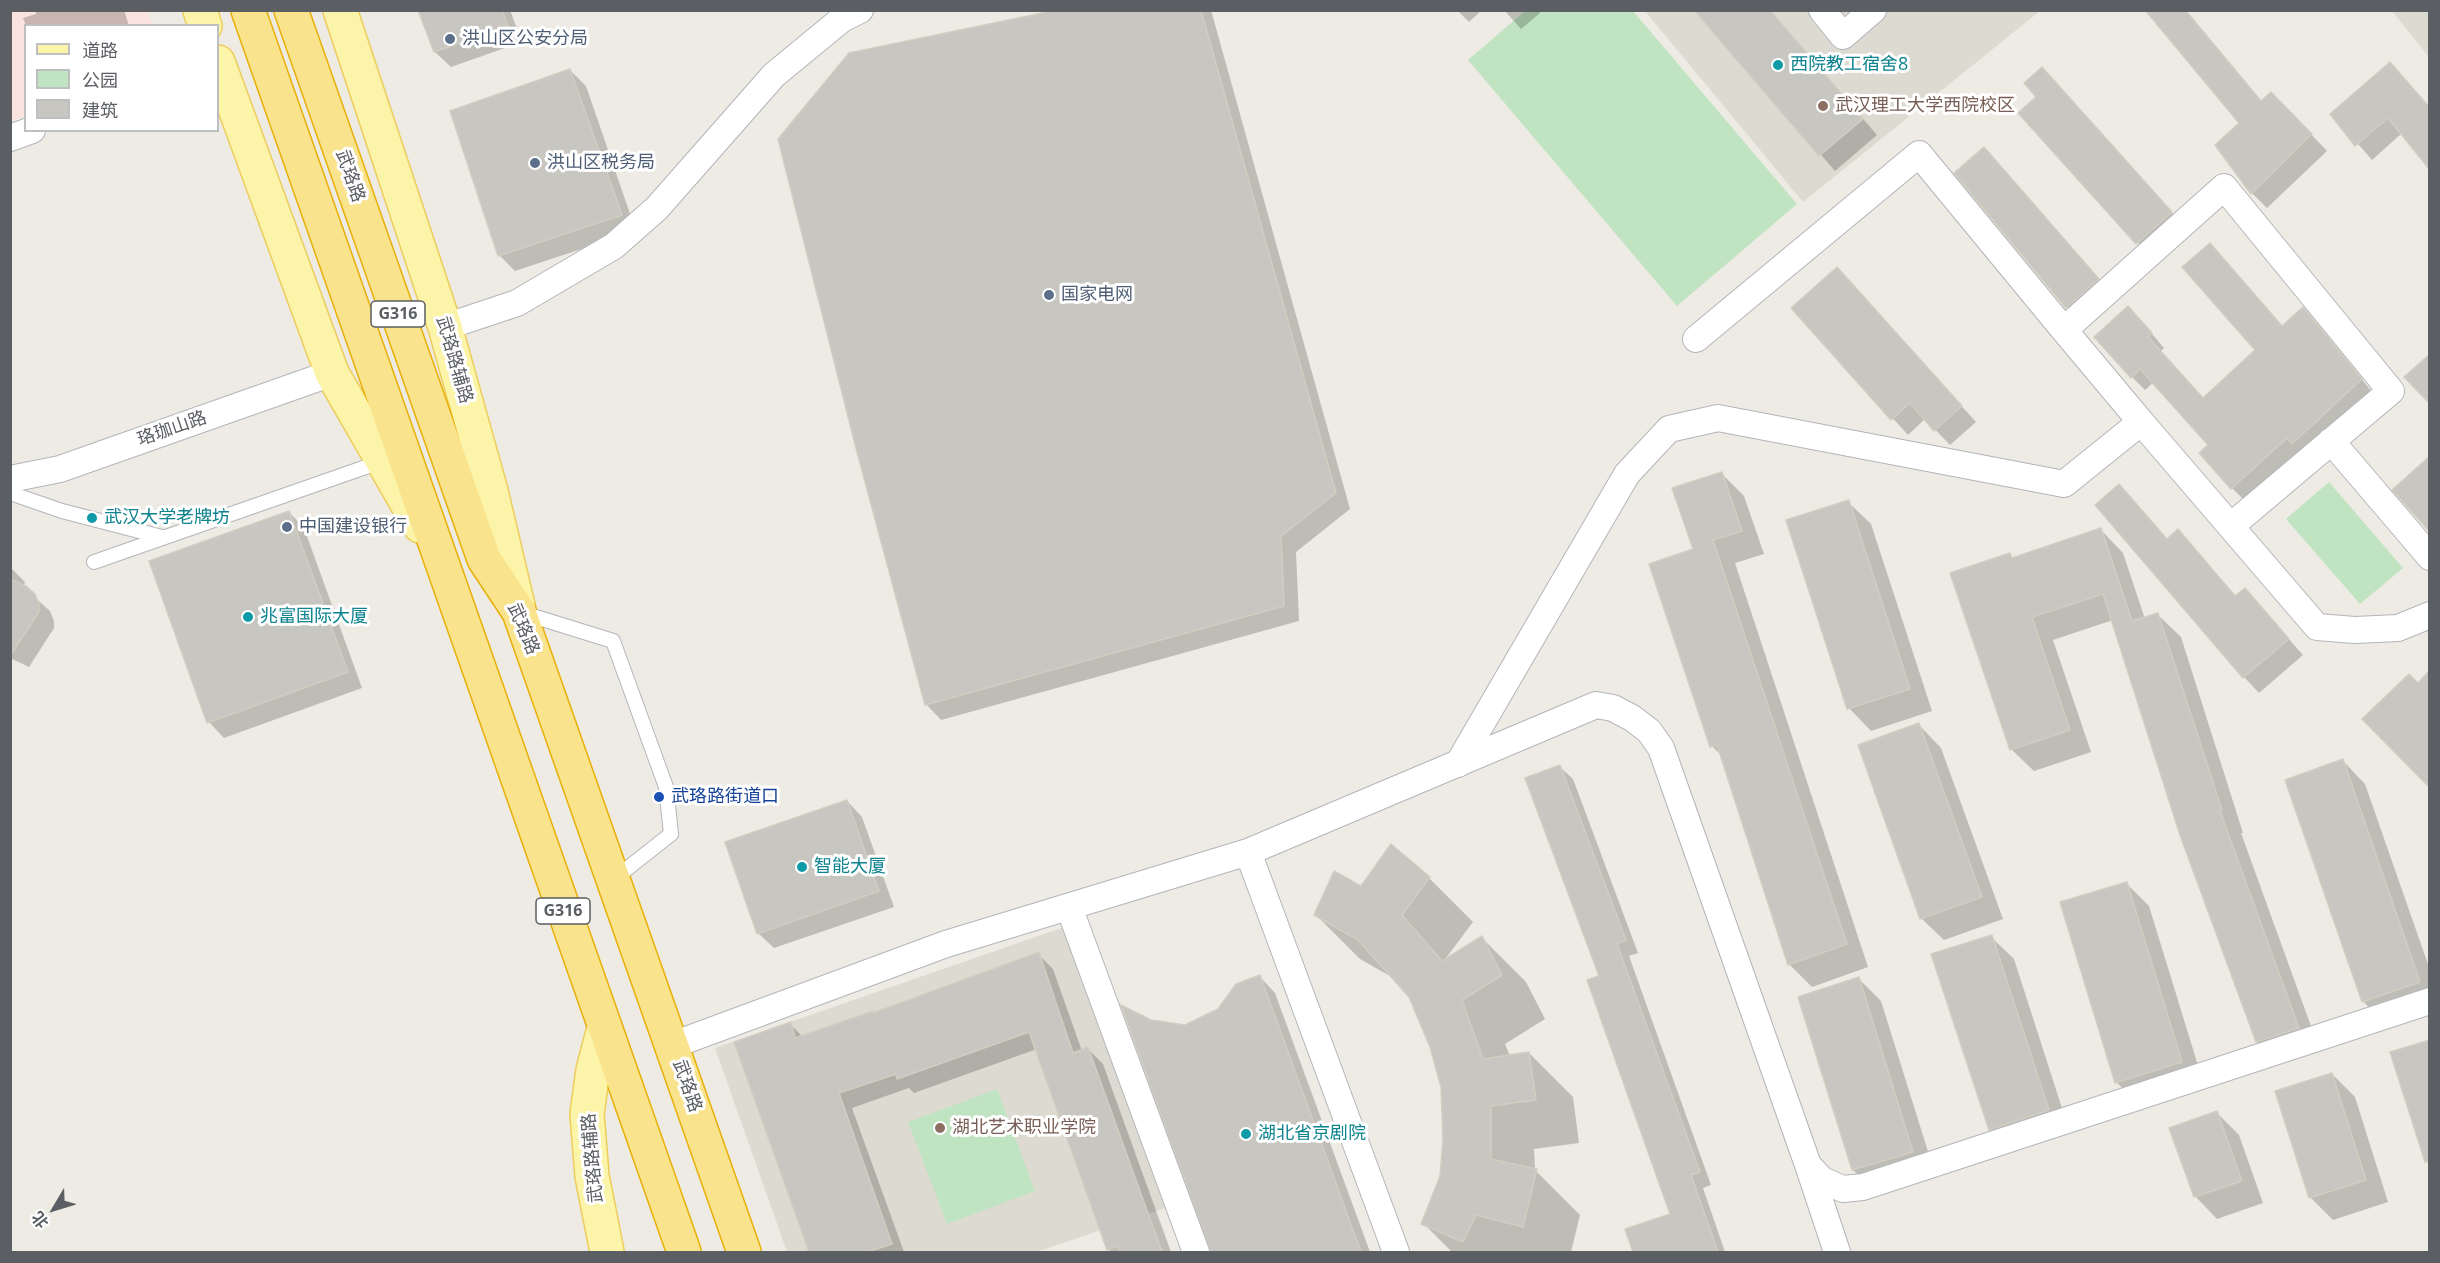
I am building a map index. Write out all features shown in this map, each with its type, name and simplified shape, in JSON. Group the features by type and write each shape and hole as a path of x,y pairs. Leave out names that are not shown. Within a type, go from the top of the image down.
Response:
{"highway":[{"name":"G316","path":"248,10 684,1252"},
{"name":"武珞路","path":"291,10 484,559 519,612 744,1252"}],"main road":[{"name":"武珞路辅路","path":"340,10 445,327 491,491 519,612"},
{"path":"219,65 332,373 444,568"},
{"name":"武珞路辅路","path":"604,1028 593,1070 587,1114 592,1176 607,1252"}],"street":[{"path":"445,327 517,303 614,246 657,208 774,75 842,18 860,10"},
{"path":"1822,10 1843,36 1873,10"},
{"path":"10,138 26,132"},
{"path":"1696,339 1919,154 2141,422 2317,627 2355,630 2398,628 2430,615"},
{"path":"2064,330 2224,187 2391,391 2231,526"},
{"name":"珞珈山路","path":"10,479 60,469 332,373"},
{"path":"1458,764 1627,474 1669,429 1718,418 2064,484 2141,422"},
{"path":"2331,441 2430,557"},
{"path":"673,1045 946,944 1248,852 1596,705 1622,713 1649,730 1661,748 1837,1252"},
{"path":"1248,852 1396,1252"},
{"path":"1069,907 1196,1252"},
{"path":"1808,1165 1822,1180 1843,1189 1863,1187 2430,1001"}],"lane":[{"path":"94,562 383,461"},
{"path":"10,493 62,512 162,537"},
{"path":"519,612 613,641 666,787 671,834 614,879"}],"shaded area":[{"path":"11,10 147,11 153,24 24,24 24,116 11,121"},
{"name":"武汉理工大学西院校区","path":"1645,11 2040,11 1803,202"},
{"path":"2392,11 2429,11 2429,57"},
{"name":"湖北艺术职业学院","path":"1067,926 1165,1208 1037,1252 787,1252 715,1048"}],"green space":[{"path":"1525,11 1633,11 1797,204 1677,306 1468,60"},
{"path":"2329,482 2403,568 2360,604 2286,519"},
{"path":"997,1089 1035,1191 947,1224 908,1122"}],"building":[{"name":"洪山区公安分局","path":"418,10 502,10 508,26 434,52"},
{"name":"国家电网","path":"1057,10 1201,10 1336,493 1281,536 1284,606 925,705 857,452 778,139 849,53"},
{"name":"西院教工宿舍8","path":"1694,10 1770,10 1863,119 1819,156"},
{"path":"2145,10 2185,10 2261,101 2271,92 2312,134 2251,194 2215,145 2239,123"},
{"path":"2390,62 2430,108 2430,170 2388,118 2355,146 2330,114"},
{"path":"2042,67 2172,212 2136,244 2018,113 2036,97 2024,83"},
{"name":"洪山区税务局","path":"570,69 622,215 498,256 450,111"},
{"path":"1984,147 2099,279 2066,308 1954,173"},
{"path":"2210,243 2282,326 2303,307 2362,379 2292,444 2287,438 2231,489 2199,453 2208,445 2140,369 2131,378 2094,337 2128,306 2152,333 2148,337 2203,398 2255,350 2182,267"},
{"path":"1837,267 1962,406 1934,431 1910,403 1891,420 1791,308"},
{"path":"2430,354 2430,404 2404,377"},
{"path":"2430,456 2430,532 2392,490"},
{"path":"1722,472 1742,531 1713,540 1847,944 1788,965 1717,745 1710,747 1649,564 1693,549 1672,488"},
{"path":"2119,484 2167,539 2178,529 2235,596 2245,588 2289,639 2243,678 2095,505"},
{"path":"1849,500 1910,689 1847,709 1786,520"},
{"name":"兆富国际大厦","path":"289,511 348,672 207,723 149,561"},
{"path":"2101,528 2132,621 2158,613 2222,810 2220,811 2299,1028 2256,1042 2180,835 2103,594 2032,617 2070,730 2010,750 1950,573 2010,553 2012,558"},
{"path":"10,579 26,586 35,594 39,612 10,656"},
{"path":"2430,670 2430,788 2362,719 2409,674 2418,683"},
{"path":"1919,723 1982,897 1920,919 1858,745"},
{"path":"2343,759 2420,982 2362,1002 2285,780"},
{"path":"1560,765 1626,940 1617,944 1700,1172 1691,1175 1718,1252 1633,1252 1625,1229 1670,1214 1587,980 1599,976 1525,778"},
{"name":"智能大厦","path":"847,800 879,891 757,934 725,842"},
{"path":"1391,844 1430,877 1402,915 1442,961 1482,936 1502,975 1462,1000 1483,1059 1529,1052 1536,1100 1491,1106 1491,1159 1537,1169 1523,1227 1476,1215 1463,1242 1421,1224 1440,1176 1443,1139 1441,1087 1430,1047 1409,997 1358,940 1314,915 1334,871 1361,886"},
{"path":"2127,882 2182,1062 2115,1083 2060,902"},
{"path":"1992,935 2049,1110 1989,1130 1931,954"},
{"path":"1039,952 1073,1053 1088,1047 1162,1252 1120,1252 1117,1246 1107,1250 1029,1032 897,1079 896,1074 839,1093 892,1244 867,1252 809,1252 734,1042 791,1022 795,1038 873,1011 873,1013"},
{"path":"1260,975 1361,1252 1211,1252 1121,1005 1151,1020 1185,1025 1218,1009 1236,984"},
{"path":"1859,977 1913,1152 1852,1170 1798,997"},
{"path":"2430,1040 2430,1161 2425,1162 2390,1052"},
{"path":"2332,1073 2366,1180 2309,1198 2275,1091"},
{"path":"2217,1111 2242,1181 2194,1197 2169,1128"}],"place":[{"name":"洪山区公安分局","path":"450,39"},
{"name":"西院教工宿舍8","path":"1778,65"},
{"name":"武汉理工大学西院校区","path":"1823,106"},
{"name":"洪山区税务局","path":"535,163"},
{"name":"国家电网","path":"1049,295"},
{"name":"武汉大学老牌坊","path":"92,518"},
{"name":"中国建设银行","path":"287,527"},
{"name":"兆富国际大厦","path":"248,617"},
{"name":"武珞路街道口","path":"659,797"},
{"name":"智能大厦","path":"802,867"},
{"name":"湖北艺术职业学院","path":"940,1128"},
{"name":"湖北省京剧院","path":"1246,1134"}]}
